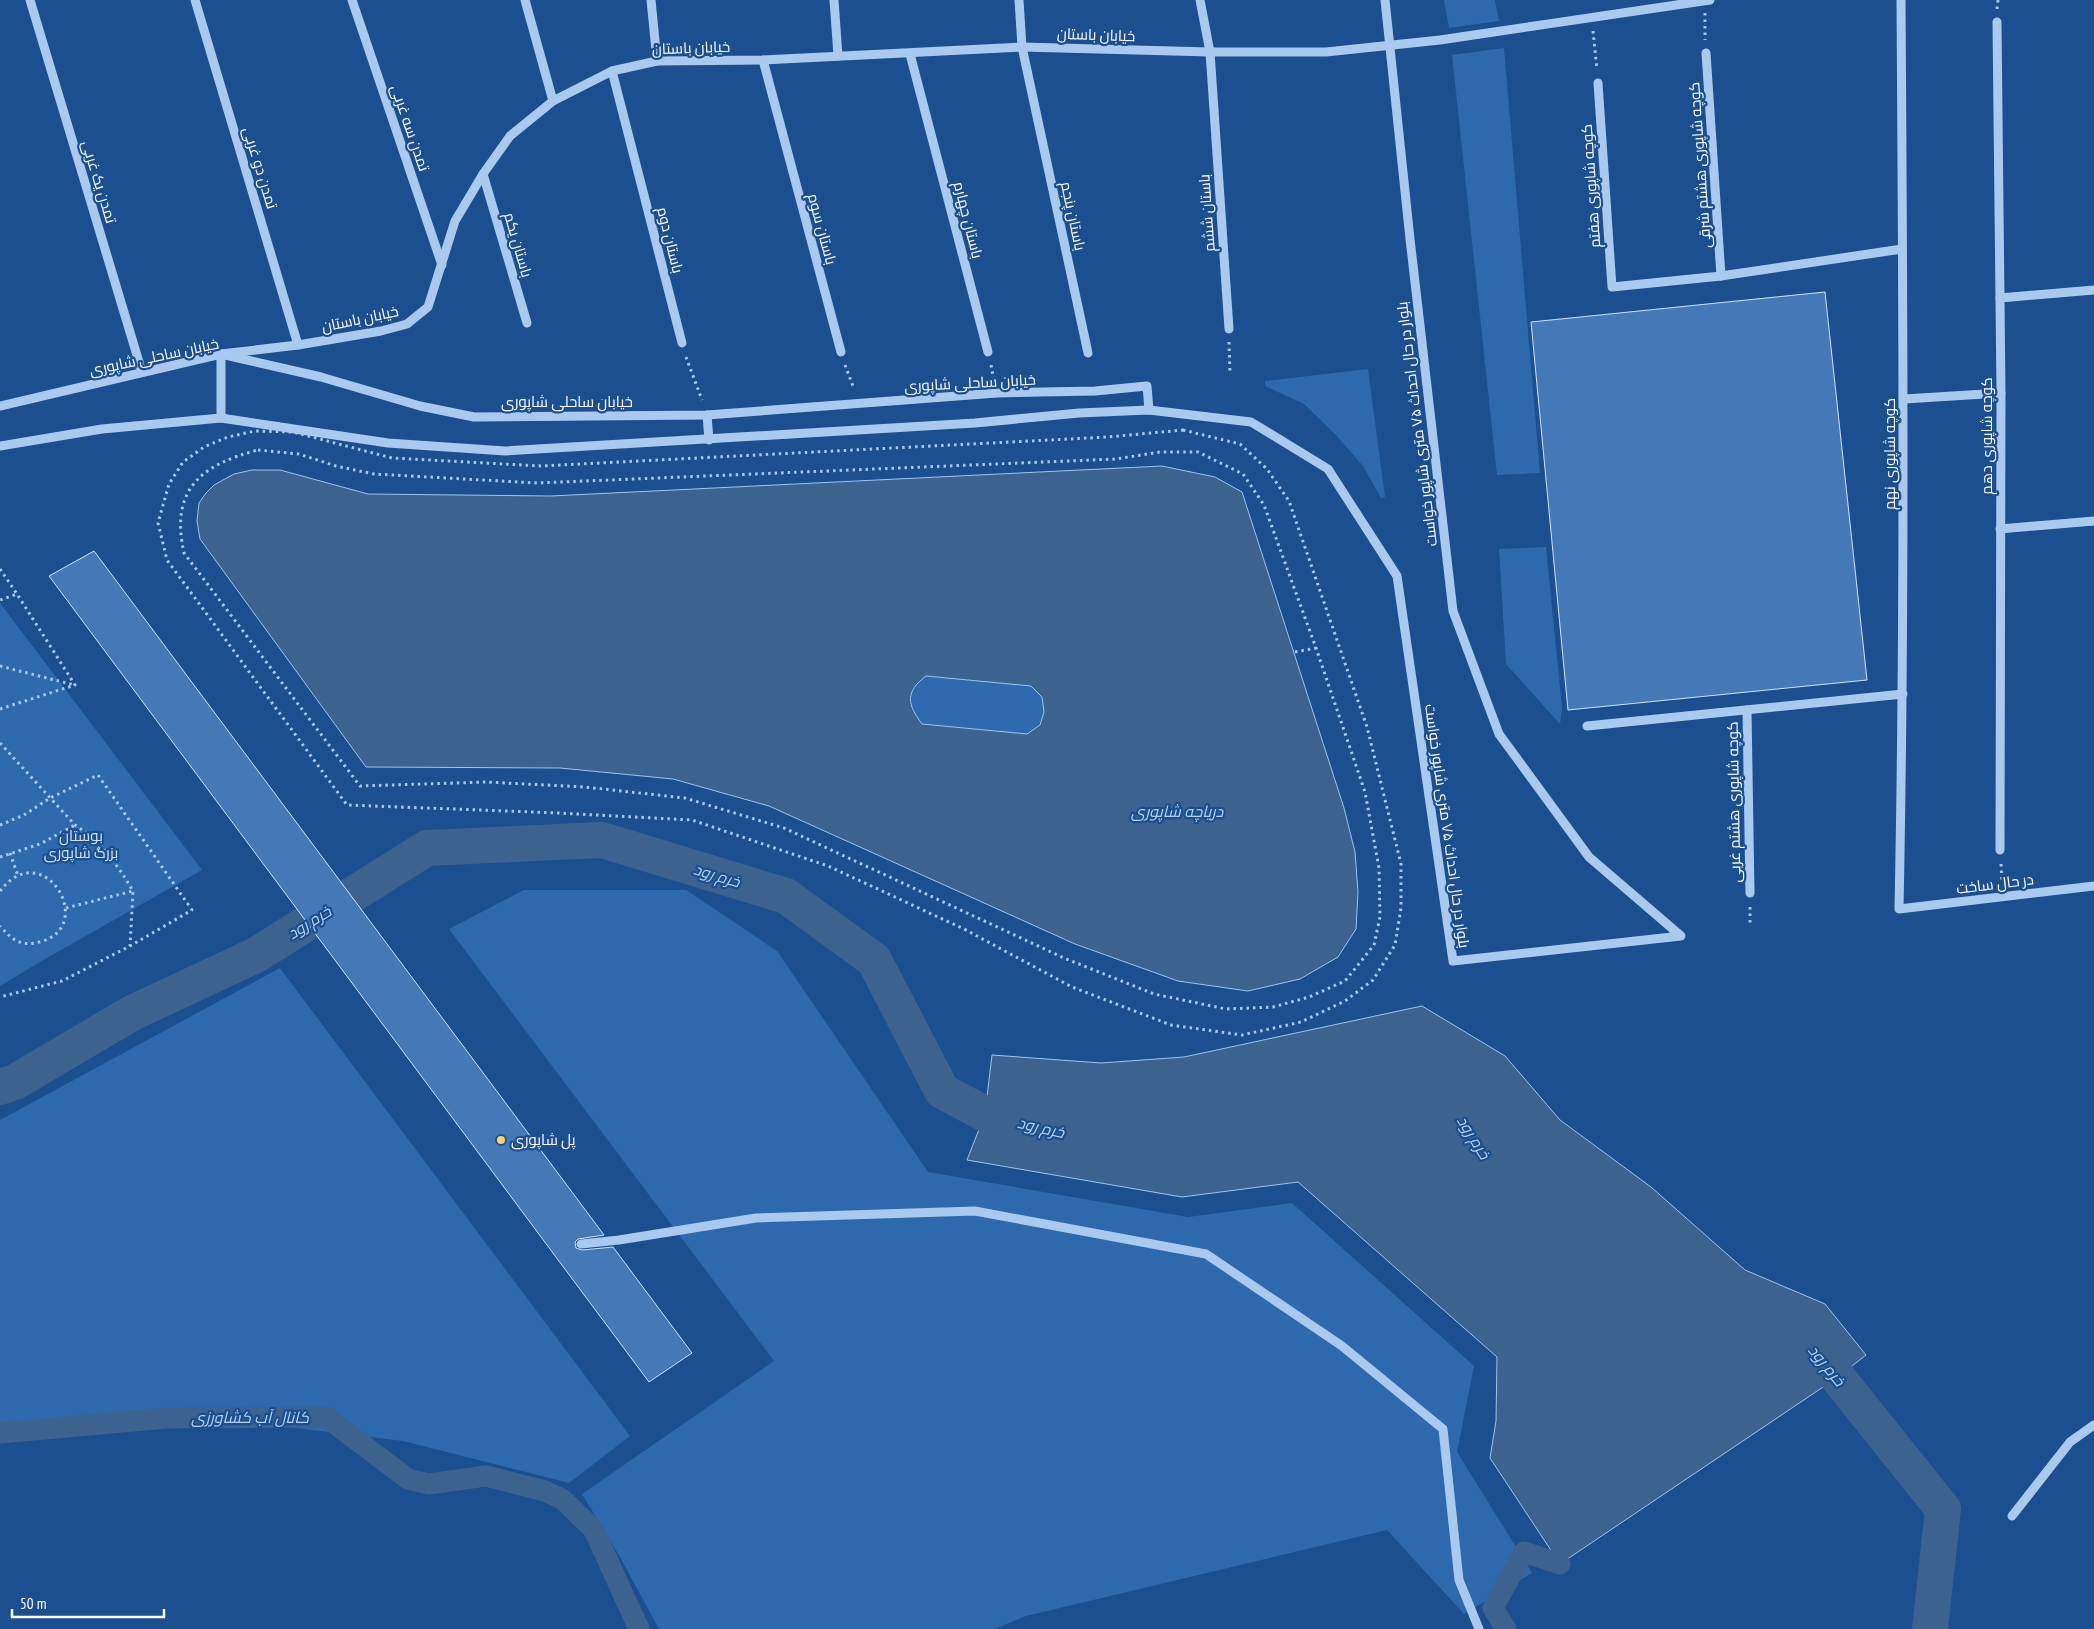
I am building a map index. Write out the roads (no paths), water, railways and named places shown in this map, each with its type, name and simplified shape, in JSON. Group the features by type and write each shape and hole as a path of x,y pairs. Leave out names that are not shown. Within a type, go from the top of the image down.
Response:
{"street":[{"name":"تمدن یک غربی","path":"30,0 142,372"},
{"name":"تمدن دو غربی","path":"196,0 298,345"},
{"name":"تمدن سه غربی","path":"352,0 442,266"},
{"path":"525,0 553,100"},
{"path":"651,0 657,61"},
{"path":"834,0 838,56"},
{"name":"باستان پنجم","path":"1019,0 1022,47 1088,354"},
{"name":"باستان ششم","path":"1200,0 1210,52 1229,329"},
{"name":"بلوار در حال احداث ۷۵ متری شاپور خواست","path":"1150,410 1251,422 1328,470 1397,576 1453,961 1681,936 1589,856 1499,734 1453,611 1410,239 1385,0"},
{"name":"خیابان باستان","path":"221,354 298,345 381,331 407,324 428,307 455,221 483,174 510,136 553,100 612,71 657,61 762,60 1022,47 1210,52 1326,52 1440,40 1710,0"},
{"name":"کوچه شاپوری نهم","path":"1899,909 1903,694 1904,399 1901,0"},
{"name":"کوچه شاپوری دهم","path":"1997,22 2001,393 2000,850"},
{"name":"کوچه شاپوری هشتم شرقی","path":"1706,53 1721,276"},
{"name":"باستان چهارم","path":"910,54 988,352"},
{"name":"باستان سوم","path":"762,60 841,352"},
{"name":"باستان دوم","path":"612,71 682,343"},
{"name":"کوچه شاپوری هفتم","path":"1598,83 1612,287 1721,276"},
{"name":"باستان یکم","path":"483,174 527,323"},
{"path":"1721,276 1902,249"},
{"path":"2000,298 2094,290"},
{"name":"خیابان ساحلی شاپوری","path":"0,406 221,354 321,377 420,406 474,417 707,415 998,393 1095,391 1147,386 1150,410"},
{"path":"221,354 221,418"},
{"path":"1904,399 2001,393"},
{"path":"0,446 102,429 221,418 388,443 505,451 710,440 841,430 975,423 1079,413 1150,410"},
{"path":"707,415 710,440"},
{"path":"2000,529 2094,521"},
{"path":"1587,726 1903,694"},
{"name":"کوچه شاپوری هشتم غربی","path":"1746,710 1750,893"},
{"name":"در حال ساخت","path":"1899,909 2094,886"},
{"path":"581,1244 619,1240 756,1218 975,1211 1206,1254 1342,1346 1442,1429 1459,1580 1479,1629"},
{"path":"2012,1516 2070,1442 2094,1426"}],"water":[{"name":"دریاچه شاپوری","path":"1162,466 1215,477 1242,492 1344,808 1355,852 1358,892 1356,929 1338,957 1300,979 1248,991 1178,981 1075,944 769,806 673,779 560,768 366,767 200,539 197,521 199,503 214,485 234,474 252,470 280,470 368,494 551,496","holes":["926,676 1031,686 1042,697 1044,712 1040,725 1027,734 922,724 913,710 910,699 914,687"]},
{"path":"1422,1006 1505,1056 1560,1120 1651,1187 1745,1270 1825,1304 1866,1355 1838,1377 1560,1564 1490,1458 1496,1421 1497,1357 1298,1182 1182,1197 967,1160 985,1114 992,1055 1101,1063 1184,1057"}],"waterway":[{"name":"خرم رود","path":"0,1087 15,1082 132,1013 256,955 427,848 602,840 786,896 874,960 942,1091 985,1114 1034,1125"},
{"name":"خرم رود","path":"1806,1338 1943,1509 1930,1629"},
{"name":"کانال آب کشاورزی","path":"0,1433 167,1418 326,1417 408,1479 429,1484 486,1476 545,1491 562,1499 594,1530 639,1629"},
{"path":"1506,1629 1493,1608 1524,1552 1560,1564"}],"place":[{"name":"پل شاپوری","path":"501,1140"}],"park label":[{"name":"بوستان بزرگ شاپوری","path":"81,844"}]}
